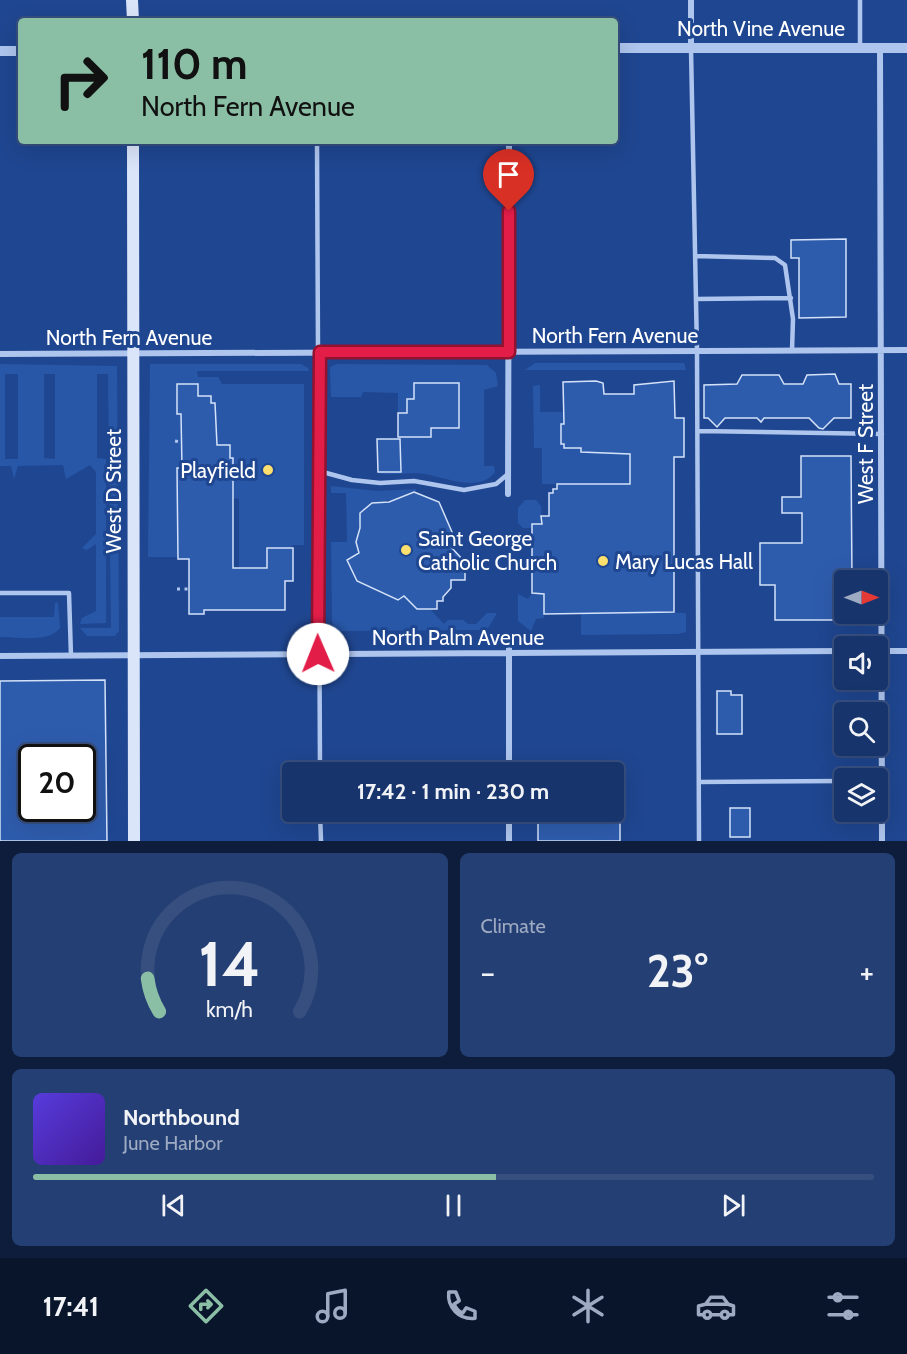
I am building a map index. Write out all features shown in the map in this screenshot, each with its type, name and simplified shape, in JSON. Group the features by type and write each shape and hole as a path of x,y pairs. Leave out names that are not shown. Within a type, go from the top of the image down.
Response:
{"main road":[{"path":"132,0 133,18"},
{"name":"West D Street","path":"133,144 134,841"}],"street":[{"path":"691,0 691,48"},
{"name":"North Vine Avenue","path":"618,48 907,48"},
{"name":"West F Street","path":"879,636 882,434 880,48"},
{"path":"0,51 18,51"},
{"path":"508,494 509,144"},
{"name":"North Fern Avenue","path":"0,354 907,350"},
{"path":"509,635 509,762"},
{"name":"North Palm Avenue","path":"0,656 834,651"},
{"path":"888,651 907,651"},
{"name":"West F Street","path":"879,690 880,768"},
{"path":"509,822 509,841"},
{"name":"West F Street","path":"881,822 882,841"}],"lane":[{"path":"860,0 860,48"},
{"path":"691,48 698,431 699,841"},
{"path":"317,144 320,352 318,654 320,762"},
{"path":"695,256 775,258 785,265 791,298 792,351"},
{"path":"696,299 791,298"},
{"path":"698,431 882,434"},
{"path":"319,471 351,480 380,483 414,481 464,490 496,484 508,474"},
{"path":"0,593 69,593 70,656"},
{"path":"699,782 834,781"},
{"path":"320,822 321,841"}],"path":[{"path":"175,441 181,442"},
{"path":"177,589 189,589"}],"shaded area":[{"path":"535,363 684,363 686,370 525,370"},
{"path":"0,364 117,366 119,631 115,636 87,636 80,628 111,628 108,374 97,374 97,458 106,459 106,623 80,624 82,618 96,611 96,544 87,550 82,548 96,534 96,472 90,465 66,479 63,465 18,466 14,479 11,466 0,466","holes":["5,374 18,374 18,459 5,459","44,374 55,374 55,459 44,458"]},
{"name":"Playfield","path":"150,364 301,364 308,368 309,371 197,371 198,377 218,377 222,384 304,384 304,545 293,545 267,568 256,568 256,571 239,571 239,499 233,498 230,458 217,445 215,403 211,403 211,396 198,396 177,384 177,414 181,414 182,468 177,468 178,557 148,557"},
{"path":"337,364 487,365 496,373 498,386 484,390 484,466 494,466 495,472 487,479 468,483 425,474 378,473 377,439 398,439 398,393 363,392 361,397 331,397 330,367"},
{"path":"540,385 540,412 599,412 613,418 613,454 645,454 630,484 542,484 542,448 534,448 533,386"},
{"path":"331,486 377,491 416,489 410,503 397,499 372,503 360,513 359,553 347,561 357,581 397,600 404,596 417,609 430,609 444,624 448,620 463,620 468,624 476,624 487,613 497,613 487,630 335,631 332,623 331,542 347,542 346,493 331,493"},
{"path":"525,500 536,500 541,506 542,524 532,524 532,528 523,528 518,523 518,508"},
{"path":"532,593 544,594 544,618 536,619 531,631 518,621 518,594 528,599"},
{"path":"58,602 60,628 55,633 32,638 0,637 0,617 54,617 55,603"},
{"path":"686,613 686,632 581,635 581,614"}],"building":[{"path":"846,239 846,317 799,318 799,258 791,258 791,240"},
{"path":"835,374 839,384 851,384 851,418 834,418 823,429 809,418 764,418 761,422 757,418 725,418 717,427 708,418 704,418 704,385 737,384 742,375 779,375 784,384 803,384 807,375"},
{"name":"Mary Lucas Hall","path":"596,381 603,383 604,394 634,394 634,385 674,381 675,418 684,418 684,457 674,457 674,612 544,614 544,594 532,593 532,524 542,524 541,516 549,516 549,493 557,489 557,484 630,484 630,454 581,452 581,448 564,448 564,444 561,444 561,424 564,424 563,382"},
{"path":"414,383 459,383 459,428 431,428 431,437 398,437 398,413 407,413 407,399 414,399"},
{"path":"177,384 198,384 198,396 211,396 211,403 215,403 217,445 230,445 230,458 233,458 233,568 267,568 267,548 293,548 293,581 285,581 285,610 204,610 204,614 189,614 189,559 178,559 177,468 182,468 181,414 177,414"},
{"path":"377,439 400,439 401,472 378,472"},
{"path":"801,456 851,456 852,570 834,570 834,620 775,620 775,585 760,585 760,543 802,543 802,513 782,513 782,497 801,497"},
{"name":"Saint George Catholic Church","path":"414,492 439,502 455,539 451,547 465,562 465,580 451,580 451,588 443,597 443,601 437,601 437,609 417,609 404,596 398,600 357,581 347,560 359,553 356,542 360,528 360,513 372,503 389,502"},
{"path":"105,680 107,841 0,841 0,681"},
{"path":"717,691 731,691 731,695 742,695 742,734 717,734"},
{"path":"730,808 750,808 750,837 730,837"},
{"path":"538,822 620,822 620,841 538,841"}],"place":[{"name":"Playfield","path":"268,470"},
{"name":"Saint George Catholic Church","path":"406,550"},
{"name":"Mary Lucas Hall","path":"603,561"}],"route":[{"path":"318,654 320,352 509,352 509,211"}]}
